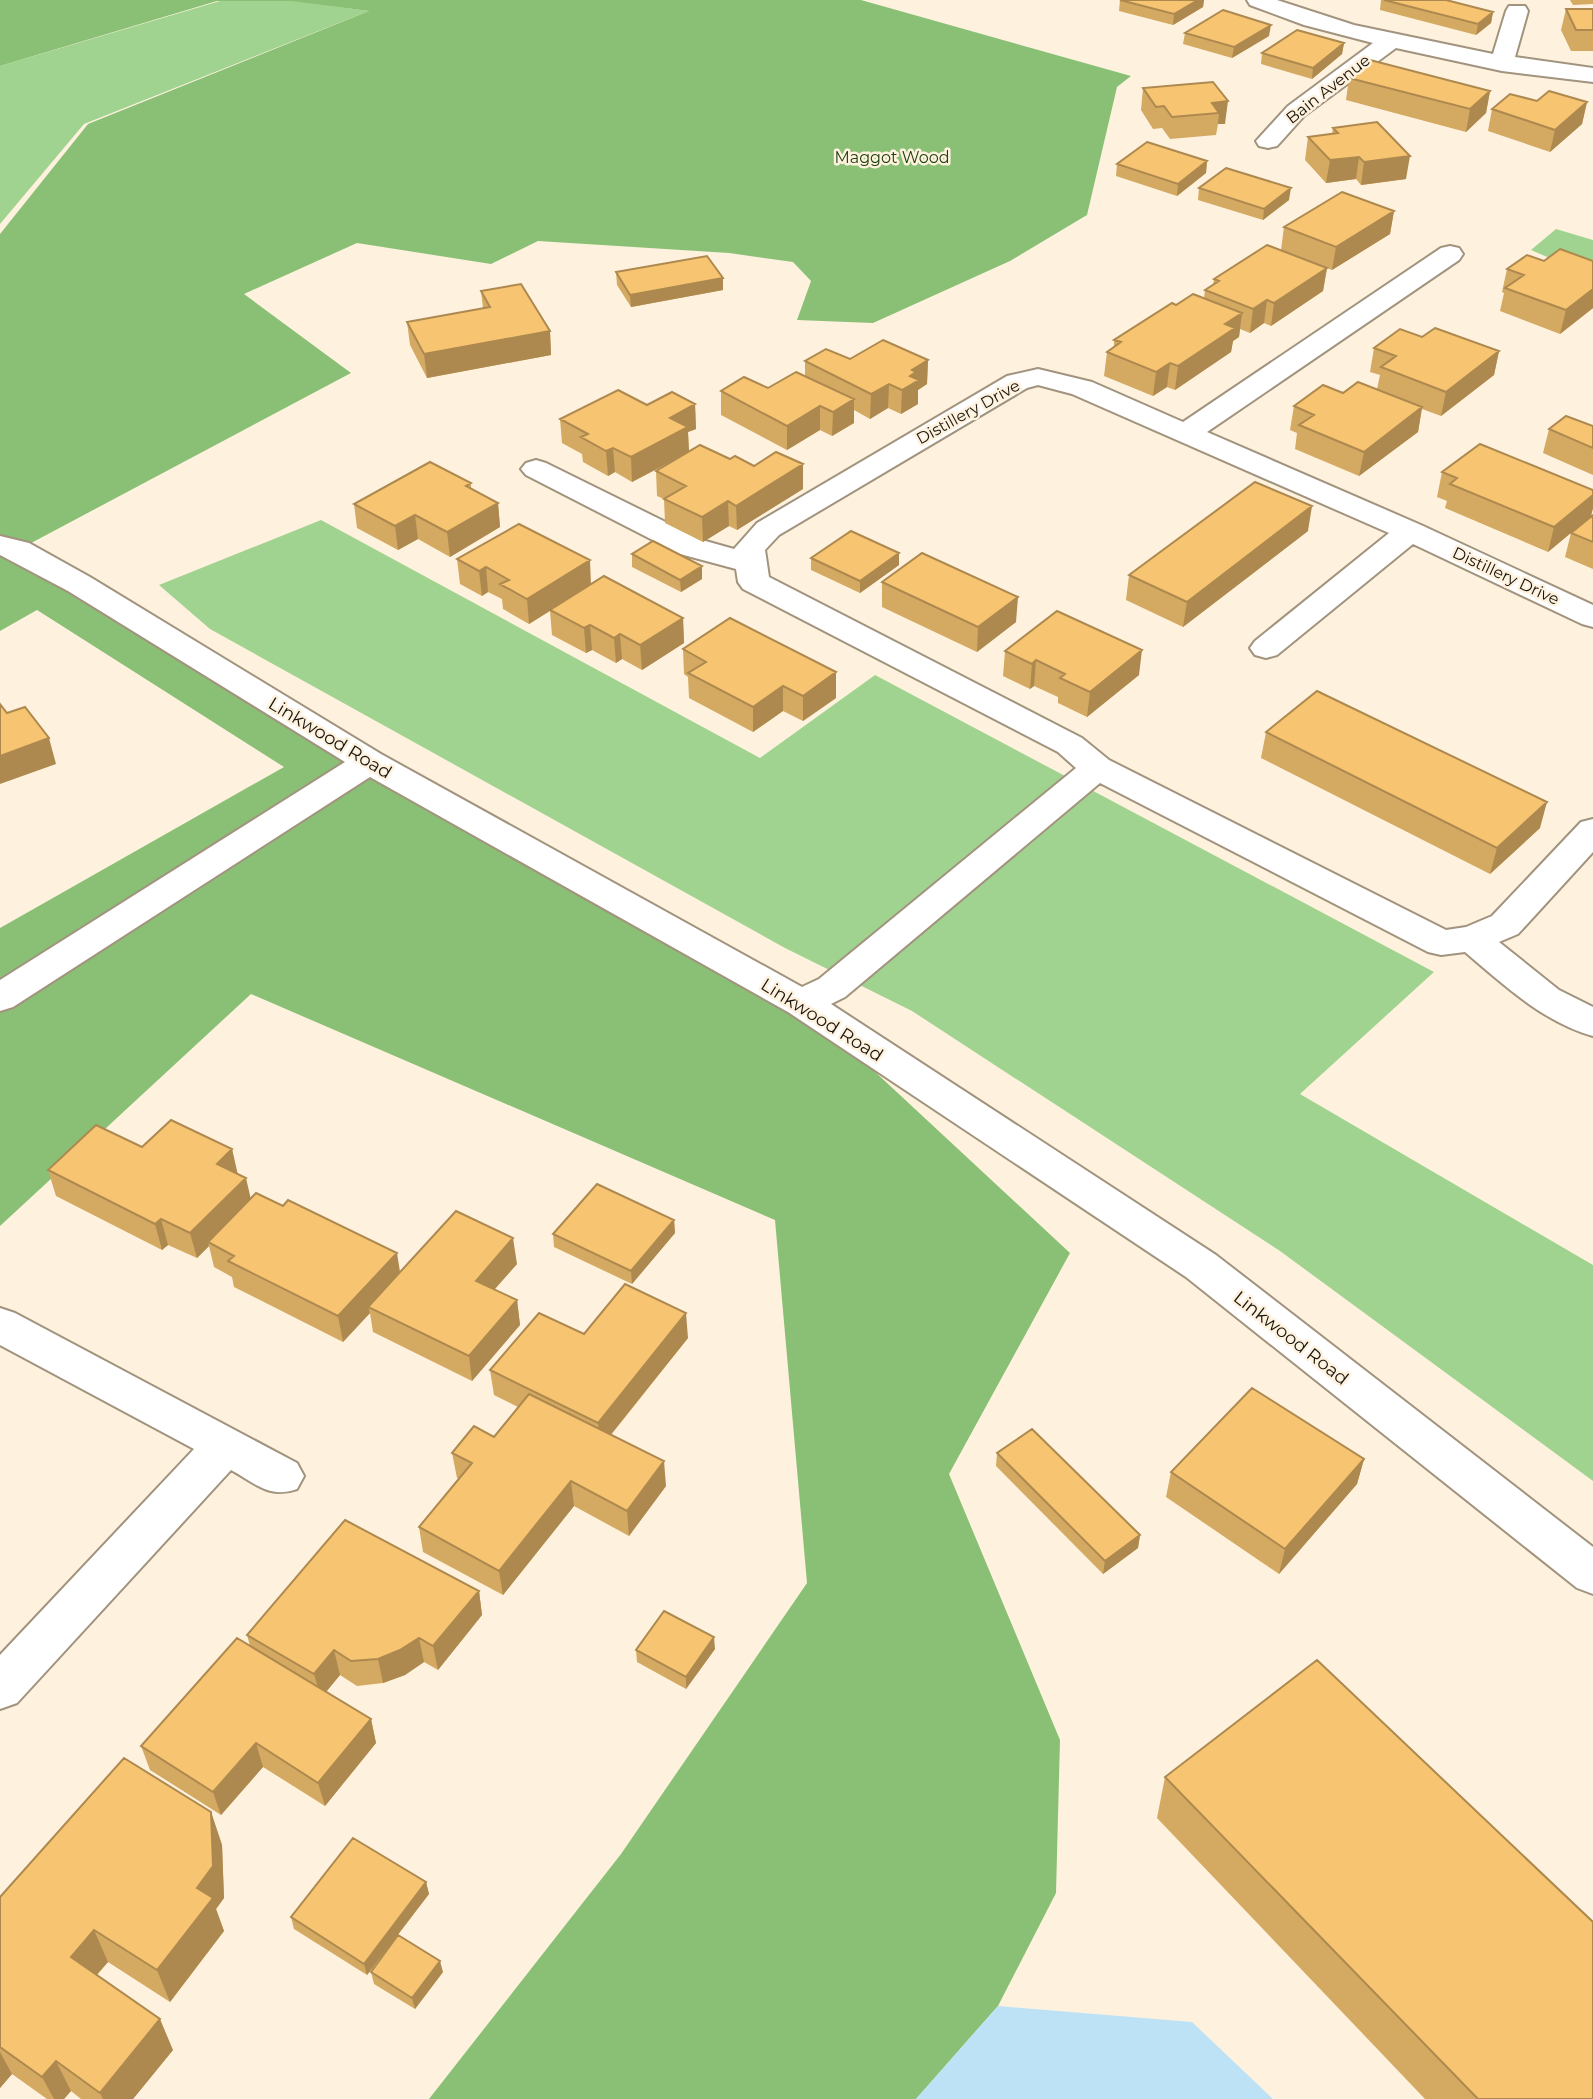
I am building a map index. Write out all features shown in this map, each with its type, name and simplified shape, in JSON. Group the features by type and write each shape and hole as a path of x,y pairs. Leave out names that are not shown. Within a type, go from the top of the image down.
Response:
{"street":[{"name":"Bain Avenue","path":"1258,0 1283,12 1391,41 1502,64 1593,75"},
{"path":"1502,64 1517,11"},
{"name":"Bain Avenue","path":"1268,141 1296,111 1391,41"},
{"path":"1186,433 1450,254"},
{"name":"Distillery Drive","path":"751,563 749,548 768,529 1017,382 1038,377 1082,388 1410,531 1593,617"},
{"path":"536,469 691,547 751,563 754,582 1070,745 1097,768 1441,943 1472,939 1505,925 1593,830"},
{"path":"1266,648 1410,531"},
{"name":"Linkwood Road","path":"0,545 18,550 79,584 369,762 801,1003 1201,1266 1593,1574"},
{"path":"0,998 369,762"},
{"path":"801,1003 832,988 1097,768"},
{"path":"1472,939 1546,999 1593,1023"},
{"path":"0,1325 281,1476"},
{"path":"0,1688 226,1445"}],"green space":[{"name":"Maggot Wood","path":"0,0 861,0 1131,76 1117,87 1087,215 1010,261 873,323 797,320 811,281 793,262 729,253 538,241 491,264 357,243 244,294 351,373 18,550 801,1003 1070,1253 949,1474 1060,1740 1056,1893 998,2006 916,2099 429,2099 621,1854 807,1583 775,1220 251,994 0,1226 0,928 284,767 37,610 0,631 0,234 88,124 369,11 290,1 217,1 0,66"},
{"path":"220,1 293,1 369,11 84,124 0,224 0,66"},
{"path":"1556,229 1593,240 1593,277 1531,250"},
{"path":"321,520 760,758 875,675 1434,972 1300,1094 1593,1265 1593,1481 1280,1251 912,1011 785,948 210,629 159,585"}],"water":[{"path":"998,2006 1192,2022 1273,2099 916,2099"}],"building":[{"path":"1120,0 1198,0 1174,14"},
{"path":"1384,0 1446,0 1493,12 1478,24"},
{"path":"1566,9 1593,9 1593,30 1576,30"},
{"path":"1223,10 1271,25 1234,47 1185,33"},
{"path":"1297,30 1344,43 1313,68 1262,53"},
{"path":"1370,60 1490,91 1470,109 1349,78"},
{"path":"1213,82 1228,101 1212,103 1219,113 1172,117 1164,106 1156,107 1143,88"},
{"path":"1549,91 1587,102 1555,130 1492,109 1510,94 1537,101"},
{"path":"1377,122 1410,156 1364,162 1359,157 1330,160 1308,137 1338,133 1333,128"},
{"path":"1147,142 1207,161 1178,184 1117,164"},
{"path":"1226,168 1291,188 1264,209 1199,188"},
{"path":"1342,192 1394,211 1336,247 1284,227"},
{"path":"1267,245 1327,268 1274,303 1267,300 1253,309 1205,290 1219,281 1214,279"},
{"path":"1560,249 1593,261 1593,289 1566,310 1505,288 1524,275 1507,269 1527,255 1544,261"},
{"path":"707,256 723,278 630,295 616,272"},
{"path":"521,284 550,331 424,354 407,322 490,307 481,291"},
{"path":"1193,294 1242,313 1225,324 1235,328 1178,366 1170,363 1156,372 1107,352 1121,342 1114,340 1172,303 1176,305"},
{"path":"1435,328 1499,351 1446,392 1381,367 1396,356 1374,348 1400,329 1422,337"},
{"path":"883,340 928,360 912,370 916,372 910,376 919,380 902,390 889,384 871,394 805,361 826,349 850,359"},
{"path":"796,372 854,399 833,412 820,406 787,426 721,391 744,377 768,388"},
{"path":"1358,382 1422,407 1364,452 1299,425 1314,415 1294,406 1323,385 1343,393"},
{"path":"618,390 647,405 672,392 695,404 670,418 688,427 631,457 613,448 606,451 581,437 588,434 560,419"},
{"path":"1566,416 1593,426 1593,448 1549,429"},
{"path":"1480,444 1593,490 1593,495 1554,527 1450,484 1457,478 1442,472"},
{"path":"700,445 730,459 735,456 754,466 776,452 803,464 736,506 728,501 702,517 664,499 686,486 656,471"},
{"path":"430,462 471,483 466,486 498,503 447,532 415,515 395,526 354,504"},
{"path":"1255,482 1312,506 1187,602 1129,575"},
{"path":"1593,515 1593,542 1571,533"},
{"path":"519,524 590,560 527,599 500,584 509,580 486,567 479,571 457,559"},
{"path":"851,531 899,553 860,581 811,558"},
{"path":"653,541 702,566 680,580 632,554"},
{"path":"922,553 1018,597 978,627 882,582"},
{"path":"604,576 683,618 640,645 620,634 614,638 590,625 584,628 550,610"},
{"path":"1057,611 1142,650 1090,692 1060,678 1065,674 1036,660 1032,664 1005,651"},
{"path":"730,618 836,672 803,696 783,686 753,707 688,673 706,662 683,649"},
{"path":"1317,691 1547,802 1497,848 1266,732"},
{"path":"0,704 7,713 25,707 49,738 0,756"},
{"path":"171,1120 232,1149 217,1164 246,1178 190,1233 161,1219 155,1224 48,1170 96,1125 142,1147"},
{"path":"597,1184 674,1220 631,1271 553,1234"},
{"path":"256,1193 283,1206 288,1200 397,1253 338,1316 228,1261 234,1256 208,1242"},
{"path":"456,1211 513,1238 476,1281 517,1300 469,1356 368,1307"},
{"path":"625,1284 686,1313 598,1423 490,1370 539,1313 584,1334"},
{"path":"1252,1388 1364,1459 1285,1549 1171,1472"},
{"path":"529,1394 664,1461 627,1511 571,1481 499,1571 419,1527 472,1463 452,1453 474,1426 494,1437"},
{"path":"1032,1429 1140,1535 1105,1561 997,1453"},
{"path":"345,1520 479,1591 433,1646 419,1638 378,1659 351,1661 334,1650 314,1674 247,1635"},
{"path":"664,1611 714,1637 686,1677 636,1650"},
{"path":"237,1638 371,1719 318,1783 256,1743 213,1792 141,1746"},
{"path":"1317,1660 1593,1922 1593,2099 1478,2099 1165,1777"},
{"path":"124,1758 211,1812 213,1866 197,1888 213,1898 157,1970 94,1930 71,1957 160,2019 100,2093 56,2061 42,2077 0,2047 0,1897"},
{"path":"353,1838 426,1882 364,1964 291,1917"},
{"path":"398,1935 440,1961 412,1998 371,1972"}]}
